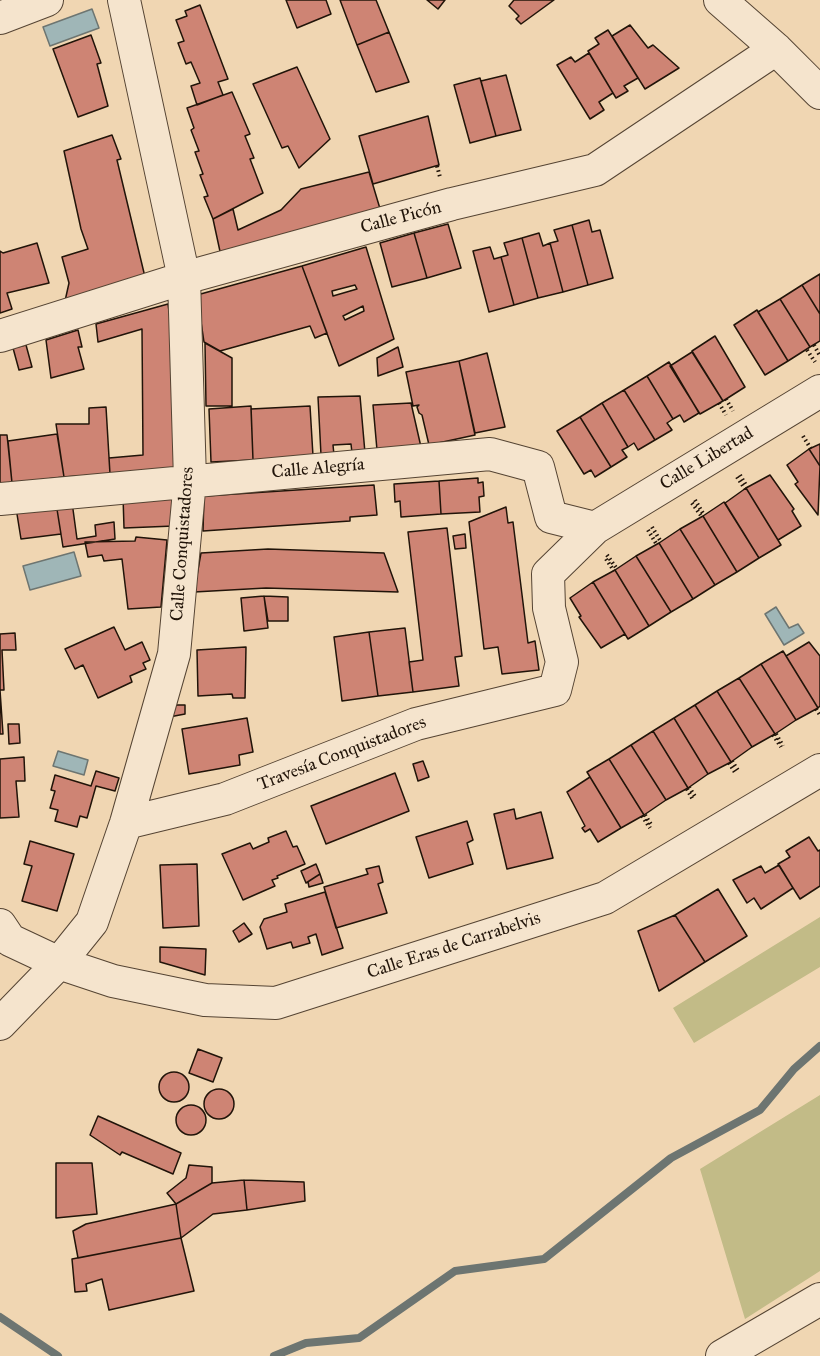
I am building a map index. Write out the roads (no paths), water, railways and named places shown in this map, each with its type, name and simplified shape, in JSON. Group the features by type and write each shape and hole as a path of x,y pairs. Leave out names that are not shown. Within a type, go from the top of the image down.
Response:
{"street":[{"path":"0,18 47,0"},
{"name":"Calle Conquistadores","path":"0,1024 59,963 92,922 126,823 174,654 190,480 184,278 124,0"},
{"path":"720,0 776,49 820,93"},
{"name":"Calle Picón","path":"0,336 184,278 452,204 595,170 776,49"},
{"name":"Calle Libertad","path":"599,539 818,378"},
{"name":"Calle Alegría","path":"0,499 490,454 538,467 551,517"},
{"path":"548,574 551,517 599,539"},
{"path":"548,574 599,539"},
{"name":"Travesía Conquistadores","path":"126,823 225,799 416,724 555,690 561,662 549,608 548,574"},
{"name":"Calle Eras de Carrabelvis","path":"3,939 59,963 113,981 205,1000 276,1003 605,898 820,770"},
{"path":"722,1356 820,1299"}],"water":[{"path":"92,9 99,28 50,46 43,27"},
{"path":"74,552 81,576 30,590 23,566"},
{"path":"776,607 789,628 798,624 804,633 784,645 765,614"},
{"path":"58,751 88,760 84,775 53,766"}],"waterway":[{"path":"274,1356 306,1343 359,1338 455,1271 544,1259 671,1158 760,1110 794,1069 820,1046"},
{"path":"0,1317 58,1356"}]}
